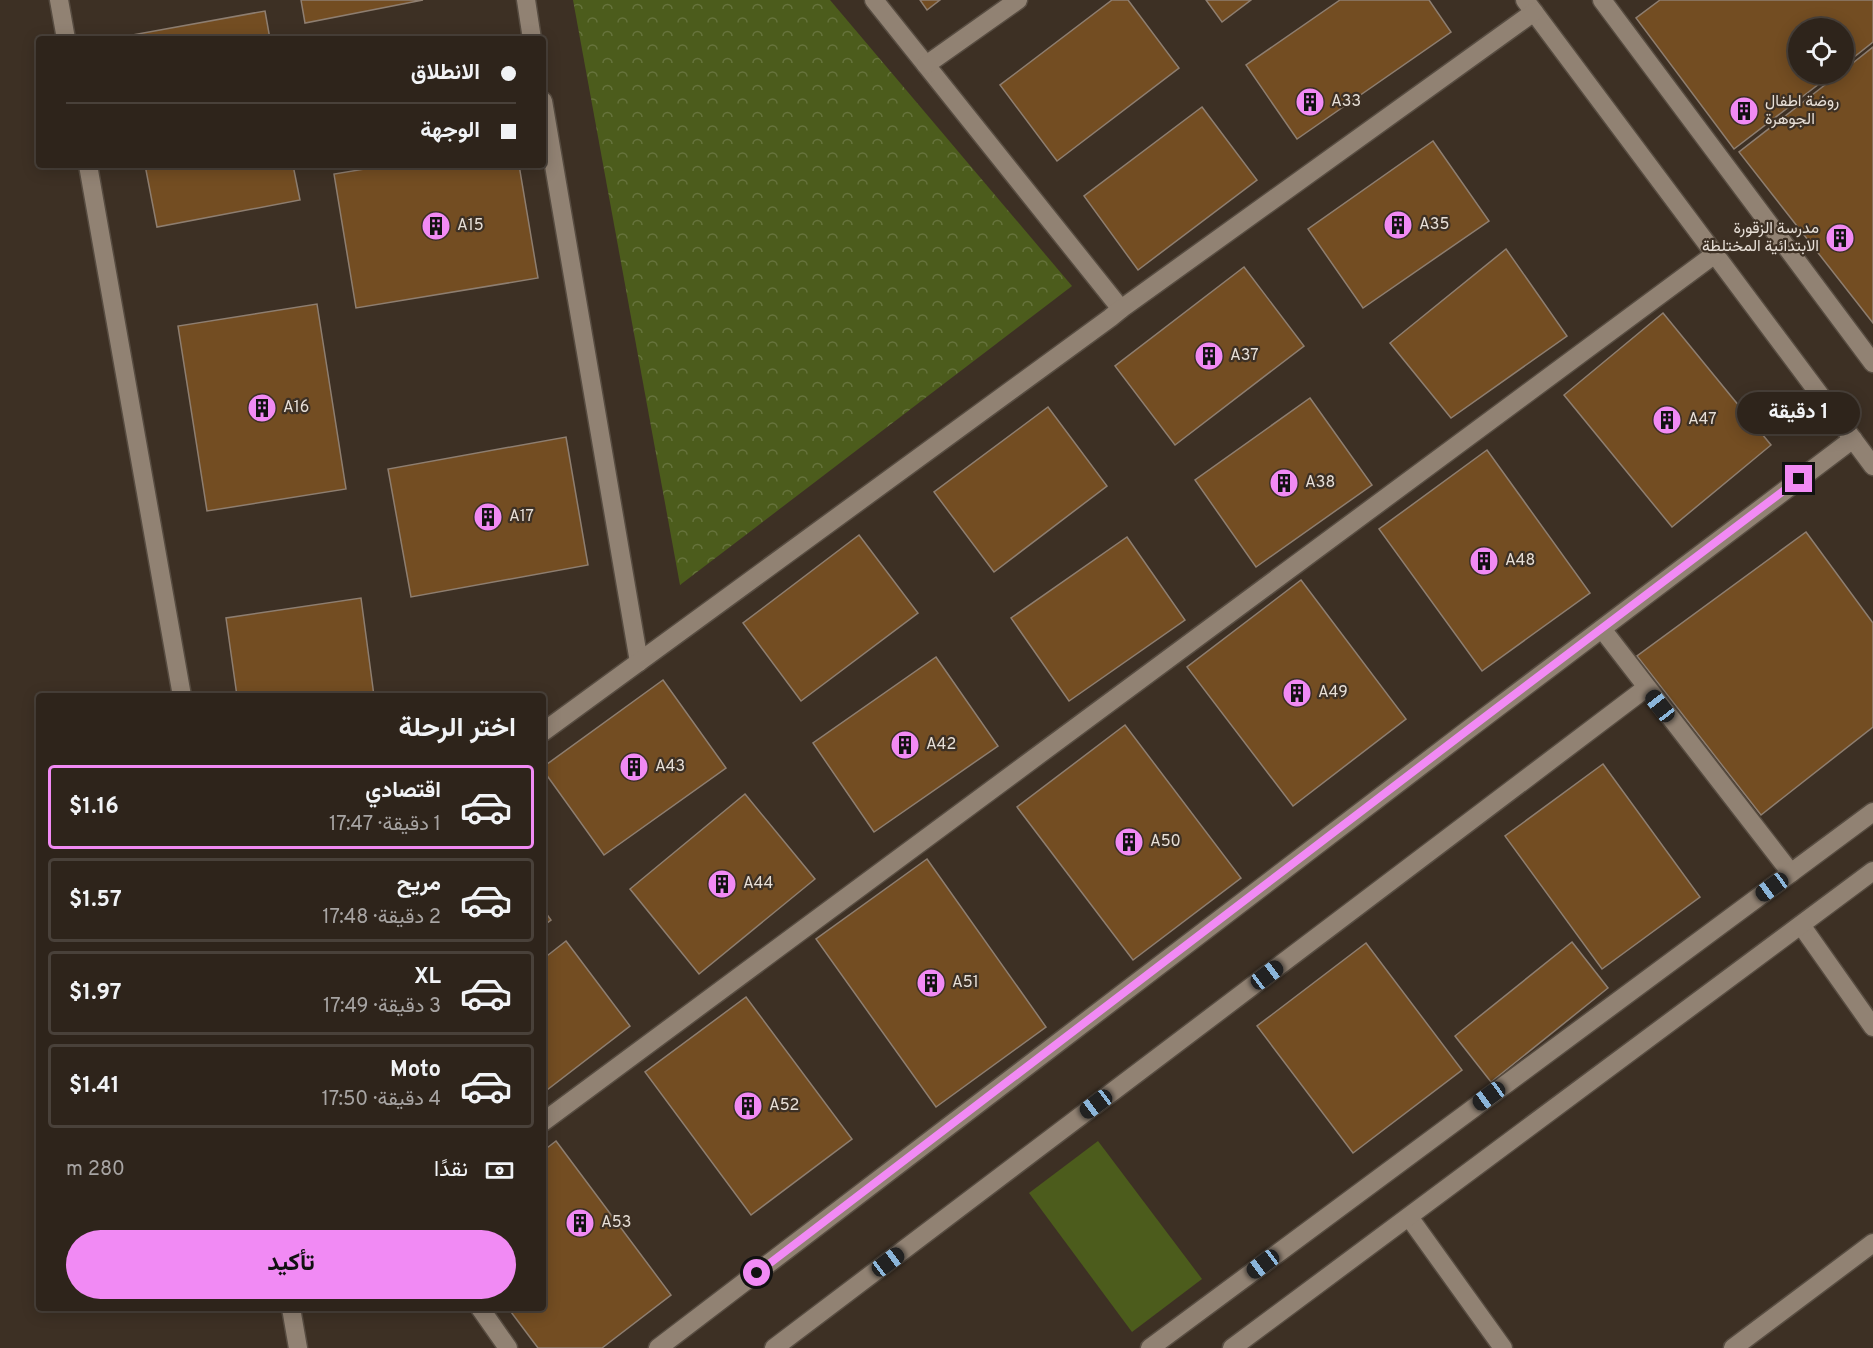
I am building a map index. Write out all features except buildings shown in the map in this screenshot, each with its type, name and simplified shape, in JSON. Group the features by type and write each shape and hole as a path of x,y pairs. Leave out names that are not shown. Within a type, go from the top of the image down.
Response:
{"street":[{"path":"59,0 65,36"},
{"path":"526,0 532,36"},
{"path":"874,0 1120,309"},
{"path":"926,65 1018,0"},
{"path":"1605,1 1873,363"},
{"path":"546,730 1110,318 1530,6 1873,466"},
{"path":"546,119 639,662"},
{"path":"89,168 181,693"},
{"path":"546,1120 1715,254"},
{"path":"658,1348 1853,439"},
{"path":"1602,629 1791,873"},
{"path":"774,1348 1646,688"},
{"path":"1150,1348 1873,812"},
{"path":"1232,1348 1873,872"},
{"path":"1800,926 1873,1027"},
{"path":"1409,1217 1503,1348"},
{"path":"1734,1348 1873,1243"},
{"path":"292,1311 298,1348"},
{"path":"482,1311 508,1348"}],"green space":[{"path":"573,0 830,0 1072,286 680,585"},
{"path":"1098,1141 1202,1279 1132,1332 1029,1193"}],"place":[{"name":"A33","path":"1310,102"},
{"name":"روضة اطفال الجوهرة","path":"1744,111"},
{"name":"A35","path":"1398,225"},
{"name":"A15","path":"436,226"},
{"name":"مدرسة الزقورة الابتدائية المختلطة","path":"1840,238"},
{"name":"A37","path":"1209,356"},
{"name":"A16","path":"262,408"},
{"name":"A47","path":"1667,420"},
{"name":"A38","path":"1284,483"},
{"name":"A17","path":"488,517"},
{"name":"A48","path":"1484,561"},
{"name":"A49","path":"1297,693"},
{"name":"A42","path":"905,745"},
{"name":"A43","path":"634,767"},
{"name":"A50","path":"1129,842"},
{"name":"A44","path":"722,884"},
{"name":"A51","path":"931,983"},
{"name":"A52","path":"748,1106"},
{"name":"A53","path":"580,1223"}],"route":[{"path":"757,1273 1799,479"}]}
